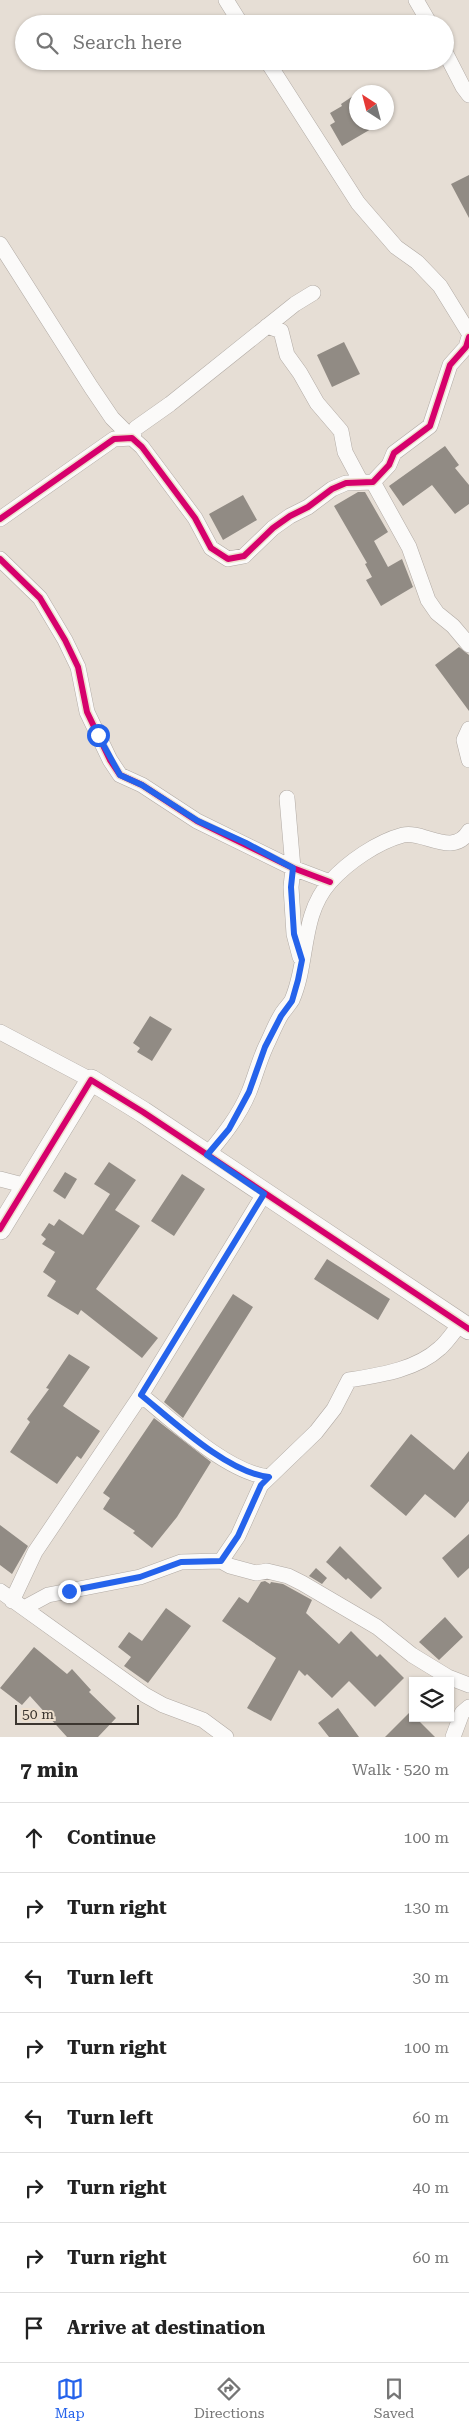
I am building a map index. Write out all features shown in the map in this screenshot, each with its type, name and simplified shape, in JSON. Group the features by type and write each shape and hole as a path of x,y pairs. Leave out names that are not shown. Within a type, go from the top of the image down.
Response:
{"street":[{"path":"226,0 235,15"},
{"path":"416,0 425,15"},
{"path":"273,70 358,203 396,247 417,262 440,286 469,333"},
{"path":"454,70 469,95"},
{"path":"0,244 112,418 142,447 195,518 211,548 228,559 244,556 274,528 290,516 308,507 332,489 346,483 367,482 389,465 394,453 430,426 450,365 466,347 469,337"},
{"path":"132,438 136,428 170,404 267,326 313,293"},
{"path":"267,326 280,330 287,355 317,402 341,432 345,452 409,547 428,600 436,613 453,626 469,645"},
{"path":"0,519 114,439 132,438"},
{"path":"0,559 40,598 65,640 78,668 87,712 110,760 120,775 142,785 198,821 246,843 293,868 330,882"},
{"path":"469,728 464,740 469,760"},
{"path":"287,798 293,868 291,887 294,934 302,960"},
{"path":"207,1155 229,1129 249,1092 265,1047 281,1016 292,1001 308,924 316,903 330,882 352,862 381,844 405,834 454,843 465,837 469,831"},
{"path":"0,1032 91,1080 143,1112 465,1326 440,1348 416,1363 389,1374 349,1380 328,1416 261,1485 238,1536 221,1561"},
{"path":"0,1229 91,1080"},
{"path":"0,1179 26,1186"},
{"path":"18,1605 35,1552 141,1395 264,1194"},
{"path":"141,1395 192,1436 236,1466 257,1476 269,1477"},
{"path":"18,1605 48,1595 140,1577 181,1562 221,1561 230,1566 256,1572 267,1571 295,1579 377,1627 412,1655 469,1685"},
{"path":"0,1591 145,1695 163,1705 203,1720 226,1737"},
{"path":"453,1737 462,1713 469,1707"}],"building":[{"path":"349,99 349,130 369,130 342,146 330,125 335,122 330,113 342,106 341,104"},
{"path":"469,175 469,218 451,184"},
{"path":"344,342 360,374 332,387 317,355"},
{"path":"445,446 459,465 455,468 469,485 469,504 455,514 432,485 403,506 389,486"},
{"path":"358,492 365,492 388,532 374,541 388,567 402,559 413,587 381,606 366,580 372,577 365,564 367,563 334,506"},
{"path":"243,495 257,520 223,540 209,514"},
{"path":"459,647 469,655 469,711 435,665"},
{"path":"150,1016 172,1029 152,1061 137,1052 140,1048 133,1043"},
{"path":"109,1162 136,1180 115,1210 140,1226 96,1289 158,1338 142,1358 81,1310 78,1315 47,1296 56,1281 43,1272 55,1252 42,1244 46,1239 41,1235 49,1223 54,1226 59,1219 83,1235 110,1194 94,1184"},
{"path":"65,1172 77,1179 65,1199 53,1191"},
{"path":"182,1174 205,1189 174,1236 151,1221"},
{"path":"327,1259 390,1299 378,1320 314,1279"},
{"path":"233,1294 253,1307 183,1418 164,1402"},
{"path":"69,1354 90,1367 63,1406 100,1431 81,1459 77,1456 57,1484 10,1452 30,1422 27,1419 49,1389 46,1388"},
{"path":"154,1418 211,1462 177,1517 152,1548 133,1533 135,1531 103,1509 110,1498 103,1493"},
{"path":"411,1434 454,1470 469,1451 469,1501 455,1518 425,1494 406,1516 370,1486"},
{"path":"0,1525 28,1546 12,1574 0,1565"},
{"path":"469,1534 469,1568 458,1578 442,1558"},
{"path":"340,1546 382,1588 371,1599 348,1578 346,1580 326,1562"},
{"path":"316,1568 327,1578 322,1584 309,1576"},
{"path":"265,1581 270,1584 271,1582 283,1584 312,1600 306,1613 339,1644 351,1631 377,1657 380,1654 404,1678 375,1707 349,1681 332,1698 307,1674 305,1676 299,1670 271,1721 247,1708 276,1658 222,1621 239,1597 248,1603 261,1582"},
{"path":"166,1608 191,1626 148,1683 124,1666 131,1657 118,1647 129,1632 142,1641"},
{"path":"445,1617 463,1637 439,1660 419,1642"},
{"path":"34,1647 67,1674 72,1669 91,1690 89,1692 116,1718 98,1737 67,1737 30,1696 22,1705 0,1688"},
{"path":"338,1708 359,1737 329,1737 318,1723"},
{"path":"409,1713 409,1722 420,1722 435,1737 385,1737"}],"cycle path":[{"path":"0,519 114,439 132,438 142,447 195,518 211,548 228,559 244,556 273,528 290,516 308,507 332,489 346,483 373,482 389,465 394,453 430,426 450,365 466,347 469,337"},
{"path":"0,559 40,598 65,640 78,667 87,712 110,760 120,775 142,785 197,821 293,868 330,882"},
{"path":"0,1229 91,1080 143,1112 469,1329"}],"route":[{"path":"69,1591 152,1574 181,1562 221,1561 238,1536 261,1485 269,1477 257,1476 236,1466 192,1436 141,1395 264,1194 207,1155 229,1129 249,1092 265,1047 281,1016 292,1001 302,960 294,934 291,887 293,868 246,843 198,821 142,785 120,775 110,760 98,735"}]}
